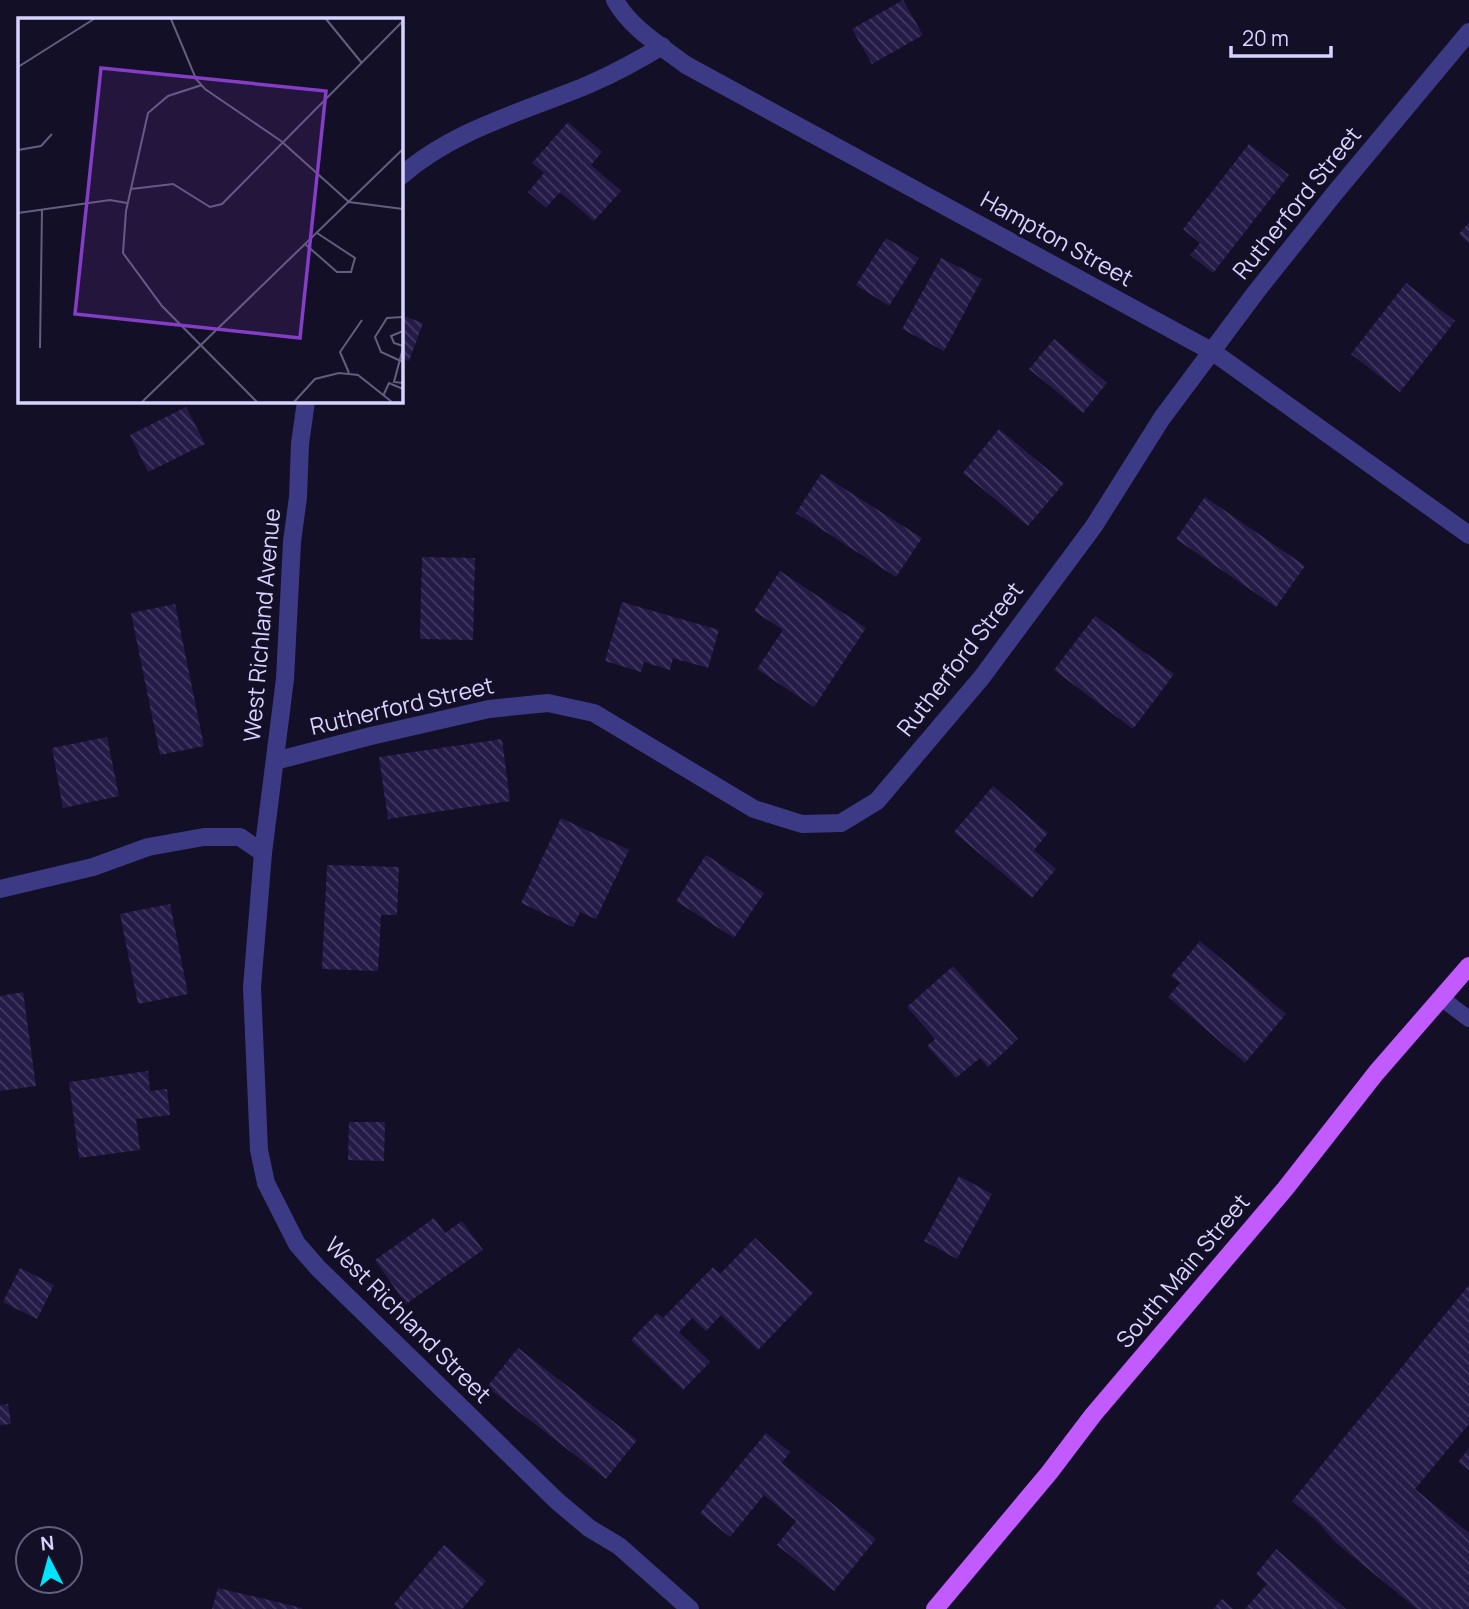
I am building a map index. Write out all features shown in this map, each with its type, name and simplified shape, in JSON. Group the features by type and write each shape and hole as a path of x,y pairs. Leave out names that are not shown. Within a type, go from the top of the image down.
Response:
{"main road":[{"name":"South Main Street","path":"935,1609 1049,1473 1093,1415 1285,1189 1376,1073 1469,966"}],"street":[{"name":"Hampton Street","path":"615,0 619,9 639,30 698,71 1213,352 1469,535"},
{"name":"Rutherford Street","path":"275,761 489,709 548,703 594,713 754,809 802,824 841,823 877,801 982,677 1094,526 1162,418 1256,292 1469,32"},
{"path":"402,175 454,140 494,121 592,83 662,47"},
{"name":"West Richland Avenue","path":"263,853 285,680 292,542 306,402"},
{"path":"0,889 93,867 148,847 204,837 240,837 263,853"},
{"name":"West Richland Street","path":"263,853 252,987 259,1150 266,1183 297,1244 318,1268 557,1501 589,1528 628,1554 675,1598 691,1609"}],"lane":[{"path":"1441,999 1469,1019"}],"building":[{"path":"903,0 923,35 872,64 852,29"},
{"path":"568,122 602,152 591,165 621,191 594,221 560,192 546,208 528,192 544,173 532,163"},
{"path":"1249,144 1289,175 1213,273 1190,255 1200,243 1183,229"},
{"path":"1469,222 1469,243 1459,234"},
{"path":"886,238 919,258 889,306 856,285"},
{"path":"941,258 982,279 944,351 902,329"},
{"path":"1406,283 1455,321 1400,392 1351,354"},
{"path":"402,315 423,323 409,361 402,358"},
{"path":"1054,339 1107,383 1083,413 1029,369"},
{"path":"186,407 205,444 148,472 130,435"},
{"path":"999,429 1064,483 1028,526 963,473"},
{"path":"821,474 922,538 896,577 796,513"},
{"path":"1205,497 1305,566 1276,607 1176,539"},
{"path":"422,557 475,558 473,640 420,639"},
{"path":"780,571 866,628 814,707 757,669 783,630 754,611"},
{"path":"622,602 719,630 708,668 673,658 670,670 644,662 641,672 605,661"},
{"path":"175,604 204,746 160,755 131,613"},
{"path":"1095,616 1174,674 1133,729 1054,670"},
{"path":"107,737 119,796 63,808 52,748"},
{"path":"502,739 510,801 388,819 379,757"},
{"path":"993,786 1048,833 1034,850 1056,869 1032,898 954,832"},
{"path":"561,818 629,850 596,919 580,912 573,927 521,903"},
{"path":"706,855 764,893 734,938 676,901"},
{"path":"327,865 399,867 397,915 381,915 378,971 322,969"},
{"path":"170,904 188,994 138,1004 120,914"},
{"path":"1200,941 1286,1014 1245,1063 1168,997 1180,983 1171,976"},
{"path":"953,966 1018,1039 988,1067 980,1058 956,1078 927,1046 935,1039 907,1007"},
{"path":"23,992 36,1086 0,1091 0,996"},
{"path":"148,1071 150,1091 167,1089 170,1115 136,1119 140,1150 79,1158 69,1082"},
{"path":"349,1122 385,1122 384,1161 348,1160"},
{"path":"959,1176 992,1194 957,1259 924,1241"},
{"path":"434,1218 445,1233 462,1221 483,1250 406,1304 375,1260"},
{"path":"755,1238 813,1293 758,1350 721,1315 706,1331 692,1318 679,1332 710,1362 683,1390 631,1340 657,1313 663,1318 713,1267 720,1274"},
{"path":"20,1268 54,1285 37,1319 3,1302"},
{"path":"1469,1285 1469,1424 1415,1489 1469,1533 1469,1609 1417,1609 1335,1542 1319,1523 1292,1501"},
{"path":"518,1348 637,1440 606,1479 487,1387"},
{"path":"8,1404 11,1424 0,1425 0,1405"},
{"path":"766,1433 790,1452 782,1463 876,1539 834,1591 777,1545 796,1521 764,1495 730,1537 700,1513"},
{"path":"1469,1448 1469,1470 1458,1462"},
{"path":"444,1545 486,1581 462,1609 399,1609 394,1604"},
{"path":"1276,1549 1346,1609 1245,1609 1267,1584 1256,1574"},
{"path":"218,1588 302,1608 302,1609 212,1609"},
{"path":"1222,1599 1233,1609 1213,1609"}]}
